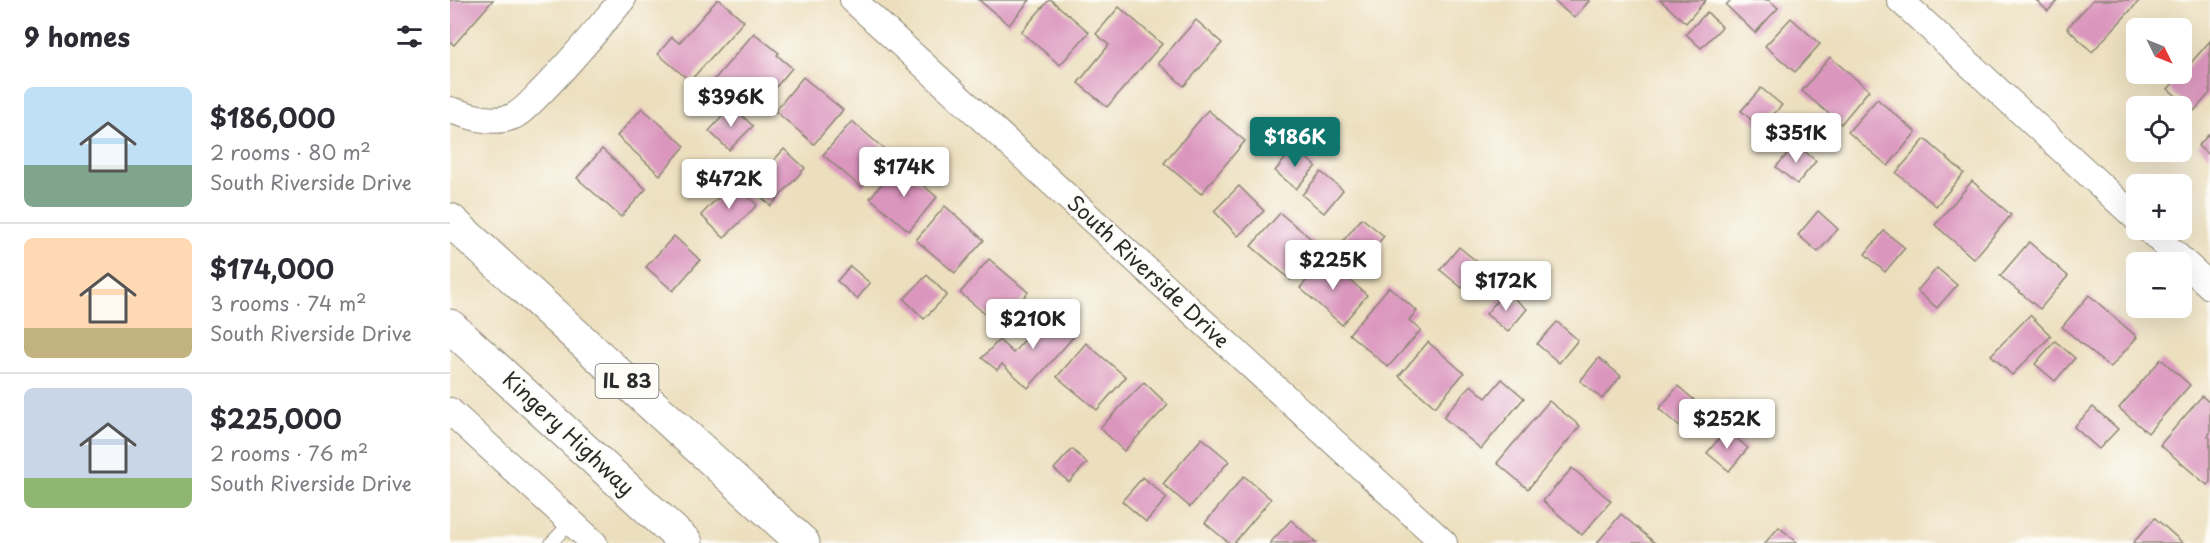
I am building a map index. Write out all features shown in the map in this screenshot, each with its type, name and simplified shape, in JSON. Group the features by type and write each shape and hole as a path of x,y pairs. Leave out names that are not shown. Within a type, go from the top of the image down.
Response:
{"highway":[{"name":"IL 83","path":"450,220 803,543"},
{"name":"Kingery Highway","path":"450,326 686,543"}],"street":[{"path":"450,110 472,117 493,119 514,116 573,60 622,0"},
{"name":"South Riverside Drive","path":"853,0 1444,543"},
{"path":"1900,0 2126,209"},
{"path":"2160,240 2210,286"},
{"path":"450,411 594,543"}],"lane":[{"path":"551,543 571,522"}],"building":[{"path":"450,0 493,0 454,45 450,42"},
{"path":"717,0 720,0 744,21 690,81 658,54 672,37 679,43"},
{"path":"979,0 1030,0 1009,25"},
{"path":"1049,0 1089,32 1060,65 1021,32"},
{"path":"1553,0 1590,0 1574,18"},
{"path":"1660,0 1706,0 1686,23"},
{"path":"1731,0 1769,0 1778,8 1755,33 1726,5"},
{"path":"2036,0 2058,0 2048,11"},
{"path":"2093,0 2140,0 2092,52 2067,28"},
{"path":"1119,7 1162,44 1107,107 1078,83 1109,45 1096,34"},
{"path":"1707,12 1722,27 1701,48 1686,34"},
{"path":"1791,18 1820,44 1795,72 1765,46"},
{"path":"1196,20 1222,43 1184,86 1158,63"},
{"path":"754,33 779,53 777,55 792,68 765,100 756,92 750,99 743,93 736,101 713,81"},
{"path":"2210,41 2210,93 2194,111 2192,96 2176,96 2168,89 2172,84 2192,84 2192,62"},
{"path":"1830,57 1869,90 1841,124 1802,91"},
{"path":"803,77 843,110 814,144 775,111"},
{"path":"1761,88 1782,105 1761,128 1741,111"},
{"path":"1877,99 1916,132 1888,166 1848,132"},
{"path":"732,106 753,126 729,150 709,131"},
{"path":"642,108 685,146 660,175 617,136"},
{"path":"1208,110 1245,141 1201,194 1164,163"},
{"path":"852,121 891,155 862,188 823,155"},
{"path":"2210,133 2210,156 2198,146"},
{"path":"1925,139 1964,173 1936,206 1896,173"},
{"path":"1796,144 1816,161 1797,184 1776,167"},
{"path":"1294,148 1316,166 1296,189 1275,171"},
{"path":"602,149 646,189 621,217 577,178"},
{"path":"784,149 805,168 771,206 750,187"},
{"path":"898,164 937,197 909,231 870,198"},
{"path":"1321,172 1343,190 1324,213 1302,195"},
{"path":"1972,181 2011,215 1974,259 1935,225"},
{"path":"733,182 757,205 724,238 701,215"},
{"path":"1239,186 1264,211 1238,236 1214,211"},
{"path":"945,206 984,240 955,273 916,240"},
{"path":"1818,211 1838,229 1818,252 1798,235"},
{"path":"1280,213 1320,246 1291,280 1251,246"},
{"path":"1362,218 1384,236 1365,260 1343,241"},
{"path":"1884,231 1905,248 1885,272 1865,254"},
{"path":"674,236 700,260 673,291 646,267"},
{"path":"2029,242 2068,276 2040,309 2000,276"},
{"path":"1459,247 1481,265 1462,288 1440,270"},
{"path":"1325,258 1367,295 1342,325 1300,288"},
{"path":"989,259 1028,292 1000,326 960,293"},
{"path":"850,266 870,283 857,299 837,281"},
{"path":"1937,268 1957,285 1937,308 1917,291"},
{"path":"927,275 947,295 924,319 904,299"},
{"path":"1389,287 1417,311 1409,320 1421,330 1388,367 1349,334"},
{"path":"1505,291 1527,309 1508,332 1486,314"},
{"path":"2089,295 2137,337 2110,368 2062,327"},
{"path":"1052,309 1077,333 1028,388 1002,364 997,370 982,358 999,340 1013,353"},
{"path":"2030,315 2051,336 2012,375 1991,355"},
{"path":"1557,322 1578,340 1559,363 1537,344"},
{"path":"2055,341 2075,358 2055,381 2035,364"},
{"path":"1428,342 1464,373 1435,407 1399,376"},
{"path":"1086,343 1126,377 1097,410 1057,377"},
{"path":"1599,358 1621,376 1602,399 1580,381"},
{"path":"2161,359 2190,385 2148,433 2119,408"},
{"path":"1502,379 1524,398 1481,449 1443,417 1471,385 1486,398"},
{"path":"1144,382 1168,405 1124,451 1100,428"},
{"path":"1678,386 1700,405 1681,428 1659,409"},
{"path":"2202,396 2210,403 2210,433 2208,436 2210,438 2210,482 2207,485 2160,445"},
{"path":"1549,401 1580,426 1528,489 1497,463"},
{"path":"2093,407 2118,429 2099,449 2074,427"},
{"path":"1726,430 1748,448 1729,471 1707,453"},
{"path":"1202,438 1229,461 1190,507 1163,484"},
{"path":"1072,449 1087,463 1069,482 1054,469"},
{"path":"1572,468 1611,501 1582,535 1543,501"},
{"path":"1244,476 1271,499 1234,543 1229,543 1205,523"},
{"path":"1143,477 1167,498 1146,522 1122,501"},
{"path":"1621,514 1655,543 1597,543"},
{"path":"2155,518 2183,543 2133,543"},
{"path":"1291,520 1317,543 1270,543"},
{"path":"1779,527 1798,543 1765,543"}]}
